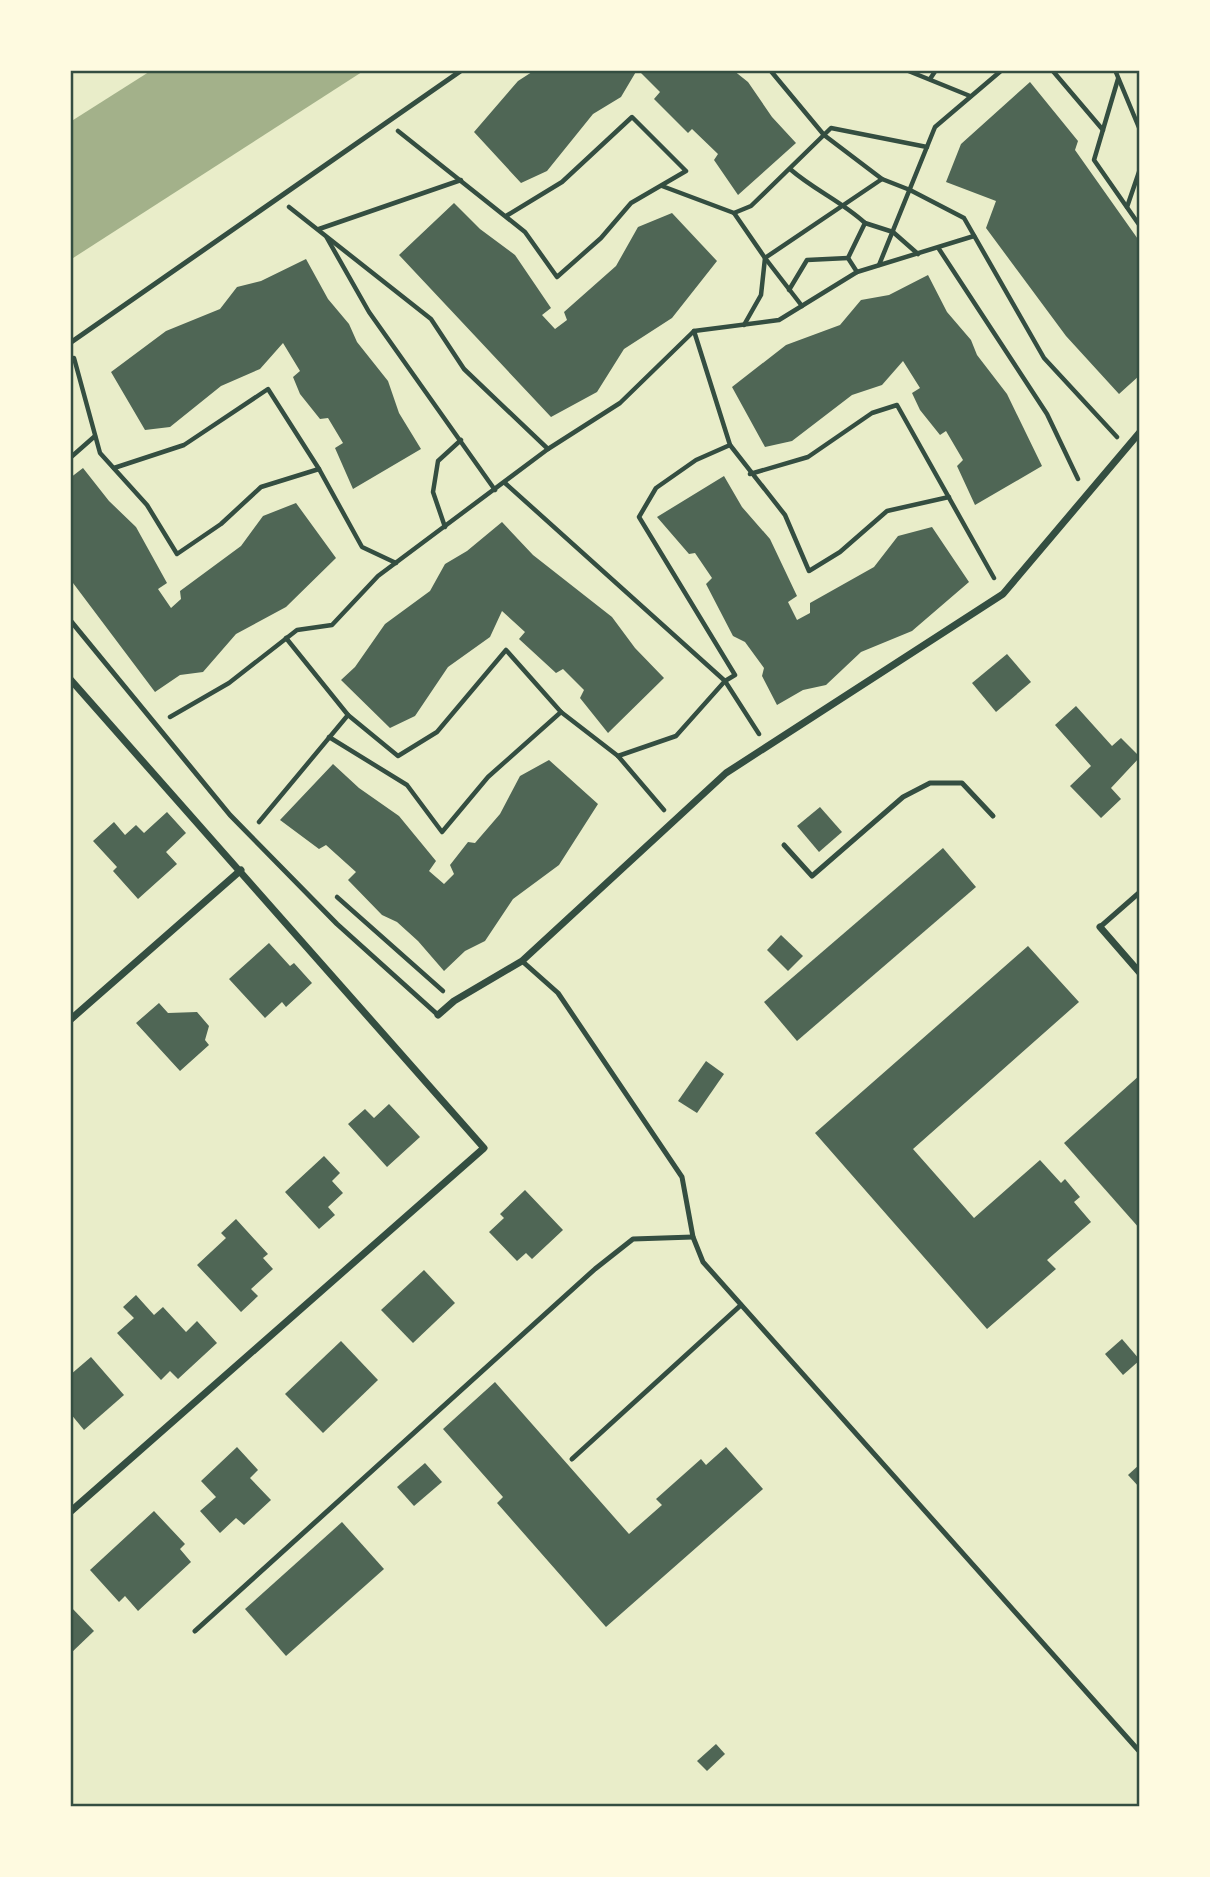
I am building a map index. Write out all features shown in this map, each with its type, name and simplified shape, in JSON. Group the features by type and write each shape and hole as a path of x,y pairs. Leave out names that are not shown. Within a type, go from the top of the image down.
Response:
{"street":[{"path":"438,1015 454,1001 522,961 726,773 1003,594 1140,432"},
{"path":"70,679 484,1147 70,1512"},
{"path":"70,1020 241,870"},
{"path":"1100,927 1140,973"}],"lane":[{"path":"70,343 462,70"},
{"path":"70,621 230,815 327,915 438,1015"},
{"path":"784,845 812,876 903,797 930,783 962,783 993,816"},
{"path":"1100,927 1140,892"},
{"path":"522,961 558,993 682,1177 693,1237 703,1262 1140,1752"},
{"path":"195,1631 595,1269 634,1239 693,1237"},
{"path":"572,1459 741,1305"}],"path":[{"path":"770,70 824,135 882,180 910,190 964,218 1045,359 1127,448"},
{"path":"906,70 971,96"},
{"path":"930,79 936,70"},
{"path":"879,266 935,127 1002,70"},
{"path":"1052,70 1103,131"},
{"path":"1115,70 1140,130"},
{"path":"1118,79 1094,160 1140,226"},
{"path":"386,122 525,232 557,277 601,238 631,203 686,172 632,117 562,182 506,216"},
{"path":"734,213 751,206 831,128 927,147"},
{"path":"790,169 813,190 844,204 864,223 893,232 918,254"},
{"path":"1127,207 1140,169"},
{"path":"318,230 461,180"},
{"path":"744,325 761,295 765,258 882,180"},
{"path":"661,186 734,213 802,306"},
{"path":"278,198 431,319 464,369 548,449"},
{"path":"848,258 864,223"},
{"path":"324,235 369,312 495,490"},
{"path":"155,726 229,683 297,630 332,625 378,576 548,449 620,404 694,331 779,320 857,272 974,236"},
{"path":"939,248 1047,414 1086,496"},
{"path":"848,258 857,272"},
{"path":"789,289 807,260 848,258"},
{"path":"694,331 730,445 750,474 785,515 809,571 840,552 887,511 948,496"},
{"path":"74,357 100,453 147,505 177,554 221,524 261,487 319,469"},
{"path":"114,468 184,445 268,389 319,469 362,548 396,563"},
{"path":"750,474 808,457 872,413 897,405 1003,594"},
{"path":"70,458 95,436"},
{"path":"445,527 433,492 438,461 461,440"},
{"path":"618,756 676,736 725,681 735,675 639,517 656,488 696,460 730,445"},
{"path":"505,482 725,681 767,747"},
{"path":"286,638 348,715 398,756 437,732 506,650 561,712 618,756 673,821"},
{"path":"329,737 407,785 442,832 488,777 561,712"},
{"path":"256,826 348,715"}],"shaded area":[{"path":"152,70 365,70 70,260 70,122"}],"building":[{"path":"535,70 637,70 621,97 593,114 547,171 521,183 474,132 518,81"},
{"path":"638,70 733,70 748,82 772,117 796,143 738,195 714,160 718,154 692,129 688,133 654,99 660,92"},
{"path":"1030,82 1078,141 1075,150 1140,242 1140,375 1119,394 1066,336 986,228 996,201 946,182 961,144"},
{"path":"454,203 480,229 515,255 551,308 542,315 555,329 567,320 564,312 616,266 638,227 672,213 717,261 672,318 624,349 597,392 551,417 399,255"},
{"path":"306,259 328,299 349,324 357,342 388,381 399,413 421,449 353,489 335,448 343,443 328,418 320,419 300,394 293,377 300,371 283,343 260,369 221,386 170,427 145,430 111,372 166,331 220,309 237,287 261,281"},
{"path":"928,275 947,312 971,340 977,355 1007,394 1042,466 975,505 957,466 963,460 946,431 940,435 920,410 912,393 920,388 903,361 882,385 852,395 792,441 765,447 732,387 786,345 840,325 861,300 889,295"},
{"path":"83,468 109,501 136,527 167,583 158,589 171,608 181,599 180,591 241,546 263,516 296,503 336,558 286,607 236,634 203,672 180,675 155,692 70,579 70,478"},
{"path":"724,476 742,507 770,539 797,596 788,602 797,620 810,613 810,603 874,567 898,536 932,527 969,582 912,631 861,652 826,685 803,690 777,705 762,676 764,668 745,642 733,636 706,584 712,578 695,553 689,554 657,517"},
{"path":"502,522 533,555 612,617 635,648 664,678 608,733 580,698 584,690 563,669 556,673 519,639 525,632 502,611 490,637 448,667 415,716 390,728 341,680 355,667 385,624 430,591 445,564 467,551"},
{"path":"1007,654 1031,682 996,712 972,683"},
{"path":"1076,706 1112,746 1121,738 1140,757 1111,788 1121,799 1101,818 1070,786 1091,766 1055,725"},
{"path":"549,760 598,804 559,865 513,899 485,941 465,951 444,971 418,941 397,922 382,915 348,880 356,872 326,845 319,849 280,820 333,764 359,788 399,816 436,861 429,871 444,884 454,874 450,865 468,842 475,843 500,814 520,776"},
{"path":"820,807 842,832 819,852 797,826"},
{"path":"167,812 186,833 166,852 177,864 138,899 113,871 117,867 93,841 114,822 125,835 136,825 144,833"},
{"path":"943,848 976,887 797,1041 764,1002"},
{"path":"781,935 803,956 788,971 767,950"},
{"path":"269,943 290,966 294,963 312,983 286,1007 282,1002 265,1018 229,979"},
{"path":"1028,946 1079,1002 913,1149 974,1218 1040,1160 1061,1183 1065,1179 1080,1197 1074,1202 1091,1222 1047,1260 1056,1269 987,1329 815,1133"},
{"path":"159,1003 168,1013 197,1012 209,1026 205,1040 209,1045 180,1071 136,1023"},
{"path":"706,1061 724,1074 697,1113 678,1101"},
{"path":"1140,1075 1140,1229 1064,1143"},
{"path":"389,1104 420,1137 387,1167 348,1124 365,1109 374,1118"},
{"path":"324,1156 340,1173 332,1181 343,1193 328,1207 335,1215 319,1229 285,1192"},
{"path":"525,1190 563,1230 532,1259 526,1253 517,1261 489,1232 504,1218 500,1214"},
{"path":"236,1219 268,1254 263,1258 273,1269 251,1289 258,1296 241,1312 197,1265 226,1238 221,1233"},
{"path":"424,1270 455,1303 413,1343 381,1310"},
{"path":"136,1295 154,1315 163,1307 186,1332 197,1321 217,1343 178,1379 170,1371 161,1380 117,1333 134,1318 123,1307"},
{"path":"1122,1339 1140,1360 1123,1375 1105,1354"},
{"path":"341,1341 378,1380 323,1433 285,1394"},
{"path":"91,1357 124,1395 84,1430 70,1413 70,1375"},
{"path":"495,1382 629,1534 662,1505 656,1499 701,1459 706,1465 726,1447 763,1489 606,1627 497,1503 503,1497 443,1429"},
{"path":"237,1447 258,1470 250,1478 271,1500 244,1525 236,1518 220,1533 200,1511 216,1497 201,1481"},
{"path":"425,1463 442,1482 414,1506 397,1487"},
{"path":"1140,1464 1140,1488 1128,1475"},
{"path":"154,1511 185,1544 180,1549 191,1562 138,1611 125,1596 119,1602 90,1570"},
{"path":"342,1522 384,1569 286,1656 245,1609"},
{"path":"70,1606 94,1631 70,1654"},
{"path":"716,1744 725,1754 707,1771 697,1761"}]}
